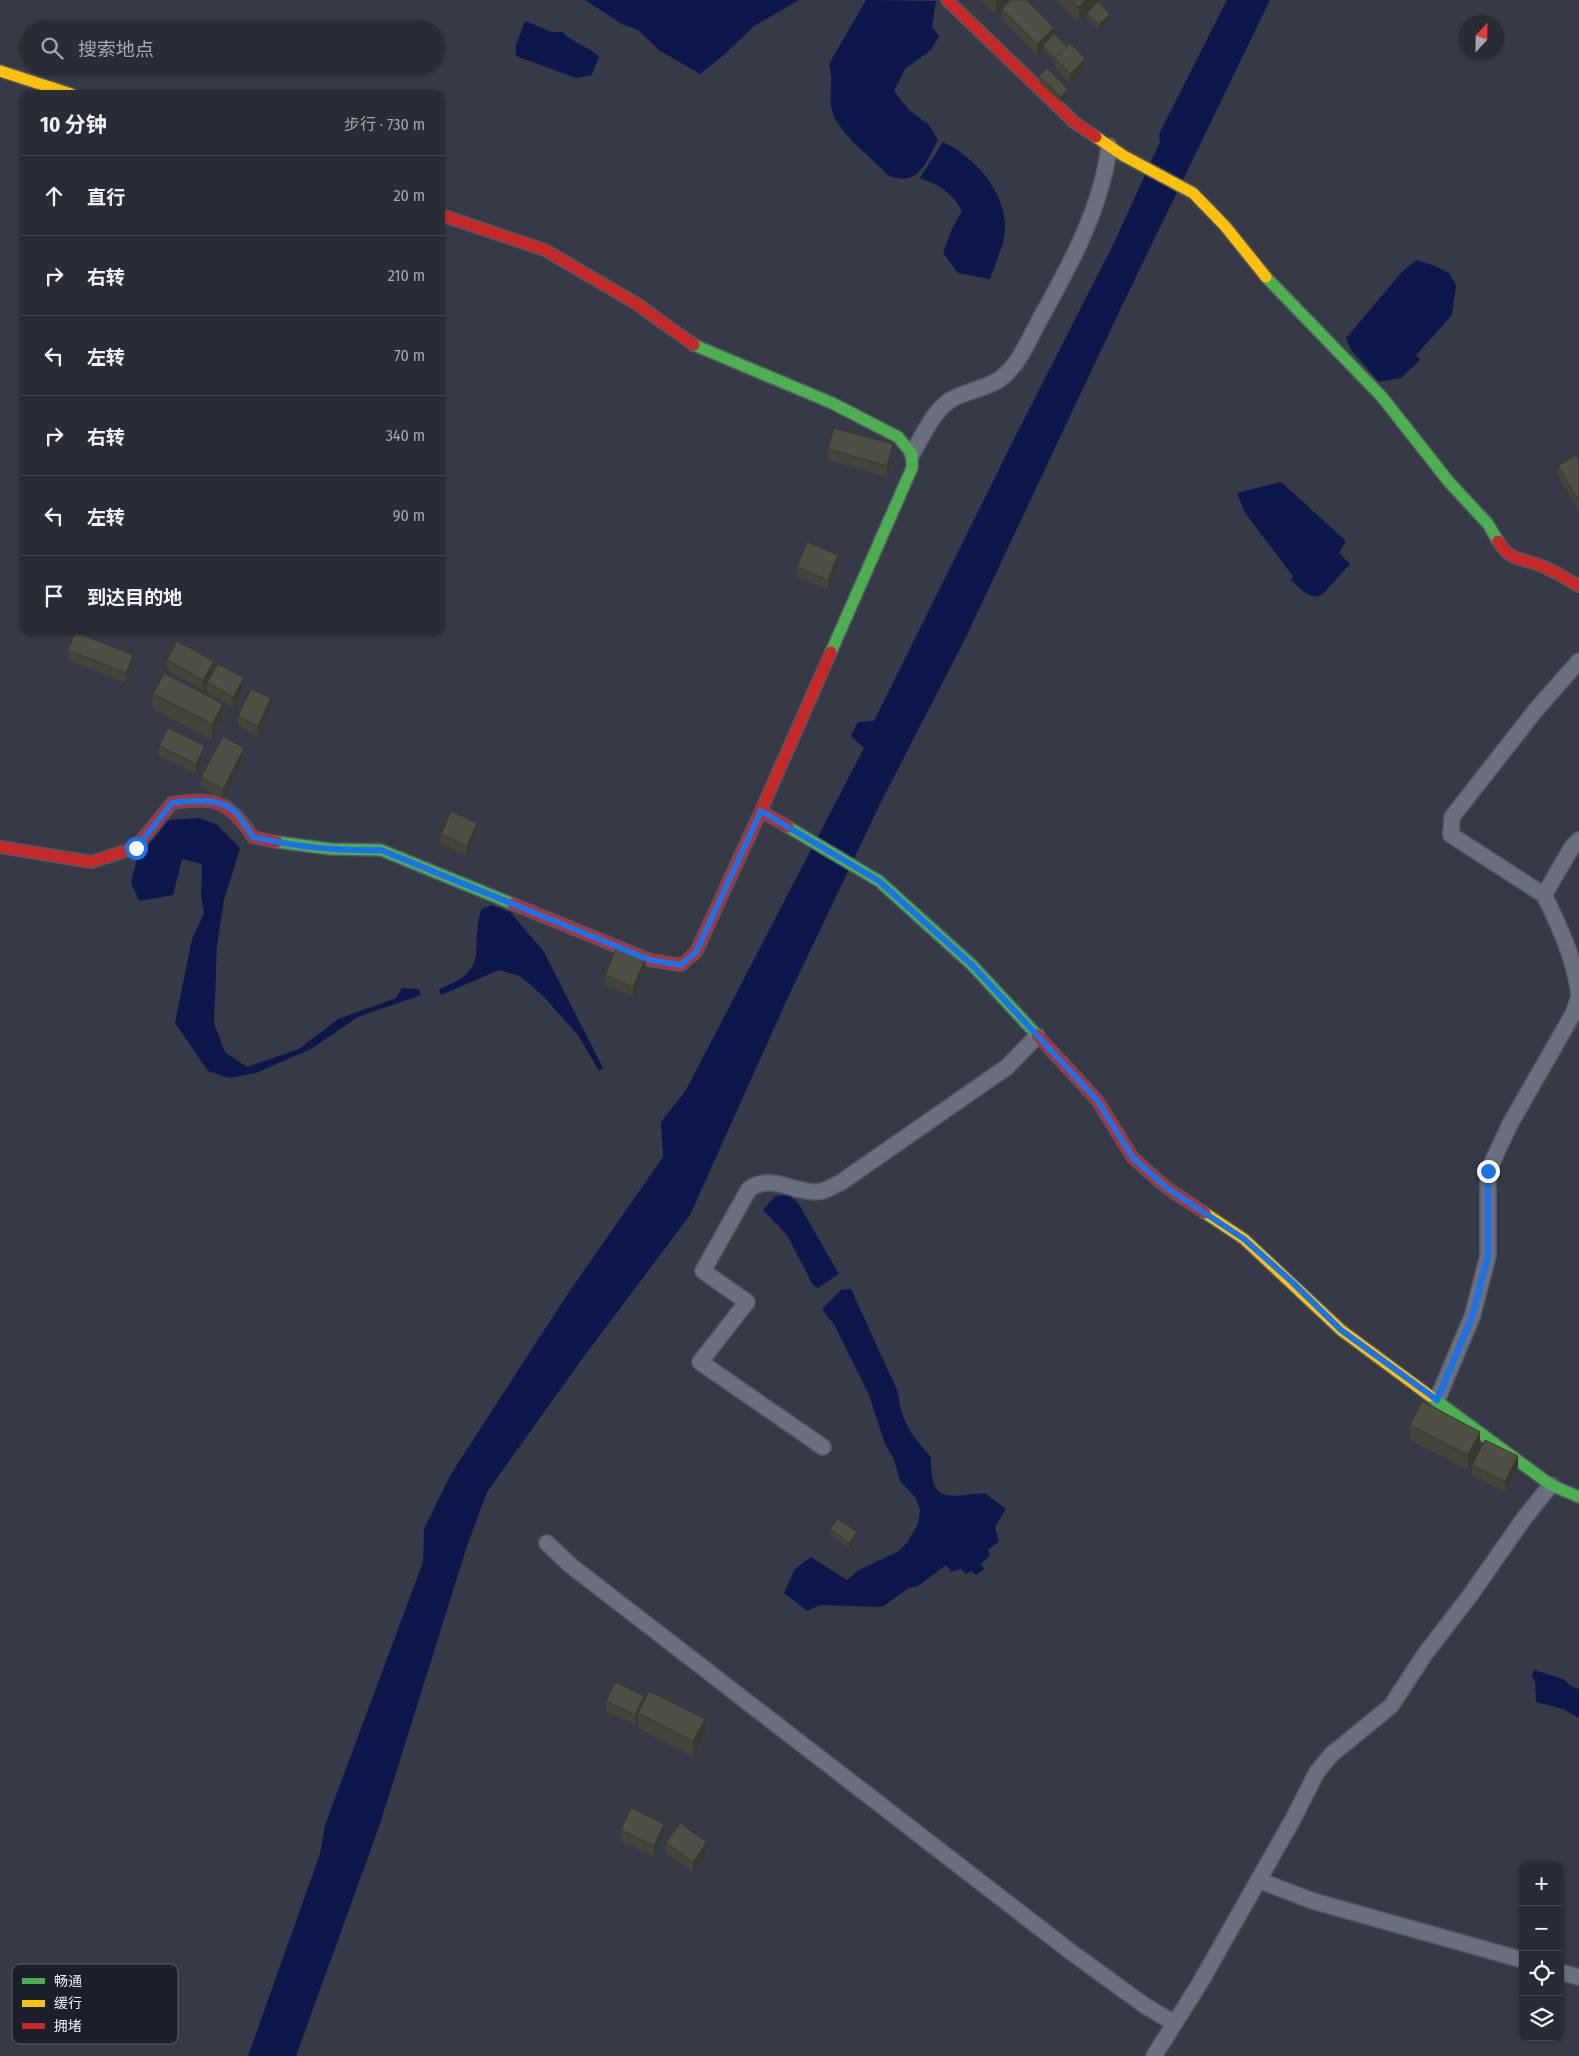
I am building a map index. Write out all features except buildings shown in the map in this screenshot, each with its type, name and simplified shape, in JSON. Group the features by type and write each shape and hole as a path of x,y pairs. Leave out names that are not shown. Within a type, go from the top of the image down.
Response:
{"street":[{"path":"947,0 1074,122 1124,156 1193,193 1225,226 1272,285 1382,398 1449,482 1488,524 1505,552 1515,559 1543,566 1579,586"},
{"path":"0,71 59,90"},
{"path":"0,847 91,862 136,848 172,803 190,800 217,803 236,812 253,837 304,848 341,851 381,850 650,960 681,965 696,952 761,811 912,468 912,454 939,411 949,401 996,381 1007,374 1020,356 1074,254 1099,196 1106,172 1109,146"},
{"path":"445,216 546,250 637,304 700,348 832,403 898,437 912,454"},
{"path":"1437,1400 1472,1317 1488,1256 1488,1171 1510,1124 1573,1014 1579,996 1576,974 1559,923 1544,895 1451,835 1452,817 1535,711 1579,661"},
{"path":"761,811 879,881 972,965 1097,1100 1133,1158 1167,1188 1244,1239 1291,1281 1341,1330 1551,1485 1563,1492 1579,1497"},
{"path":"1544,895 1572,847 1579,840"},
{"path":"824,1447 700,1362 747,1302 703,1271 749,1189 757,1184 770,1182 812,1191 823,1191 840,1183 1008,1067 1037,1036"},
{"path":"1154,2056 1200,1983 1317,1772 1332,1754 1391,1706 1425,1654 1469,1597 1525,1517 1551,1485"},
{"path":"547,1543 570,1565 1063,1946 1144,2005 1174,2023"},
{"path":"1258,1880 1313,1901 1519,1959"},
{"path":"1564,1973 1579,1977"}],"shaded area":[{"path":"585,0 799,0 754,26 725,54 700,74 659,50 638,30 622,24"},
{"path":"866,0 936,1 932,27 939,36 931,50 905,69 894,91 909,110 929,125 938,140 925,164 915,175 908,178 899,179 889,176 848,136 835,119 832,111 829,64"},
{"path":"1227,0 1270,0 1119,312 965,639 881,802 789,995 690,1215 582,1359 487,1492 467,1546 380,1824 296,2056 248,2056 320,1854 325,1825 423,1562 424,1529 451,1474 567,1295 663,1157 661,1122 686,1090 864,748 851,736 858,722 874,721 1113,245 1160,142 1159,134"},
{"path":"525,21 552,32 562,32 570,39 599,56 592,75 576,78 516,56 516,45"},
{"path":"943,142 967,157 977,167 987,178 1001,204 1005,218 1005,232 1001,250 990,279 958,273 943,253 951,231 962,211 945,190 920,178"},
{"path":"1416,260 1433,265 1449,273 1456,285 1452,315 1416,355 1420,360 1401,378 1379,382 1351,350 1346,338 1402,272"},
{"path":"1281,482 1346,541 1339,553 1350,564 1322,595 1308,595 1291,580 1293,576 1245,513 1237,493"},
{"path":"199,818 216,824 240,848 224,900 217,945 214,1023 225,1052 247,1067 299,1049 338,1019 396,998 402,988 419,989 421,995 358,1017 311,1049 256,1073 229,1078 208,1071 175,1023 192,939 204,913 201,896 202,864 182,859 173,895 139,901 131,883 137,859 169,820"},
{"path":"491,905 510,912 544,952 603,1068 599,1071 578,1035 543,996 520,976 499,970 441,995 439,989 456,982 472,967 475,958 481,910"},
{"path":"789,1195 798,1203 839,1274 818,1288 813,1285 787,1235 763,1210 775,1196"},
{"path":"851,1289 898,1392 899,1403 905,1420 913,1435 931,1457 931,1472 938,1490 943,1494 951,1496 985,1493 1006,1509 995,1527 999,1542 988,1549 990,1555 981,1564 984,1569 976,1575 971,1571 966,1574 961,1569 951,1572 946,1565 918,1586 909,1588 882,1607 820,1605 807,1611 784,1593 795,1569 811,1557 847,1580 859,1570 897,1552 907,1543 918,1524 920,1509 915,1497 900,1481 894,1459 885,1444 869,1395 835,1326 822,1309 841,1290"},
{"path":"1534,1670 1563,1679 1571,1686 1579,1689 1579,1718 1563,1709 1536,1702 1535,1681 1532,1676"}],"traffic: fast":[{"path":"1266,277 1382,397 1449,482 1488,524 1498,541"},
{"path":"694,345 832,403 898,437 912,454 912,468 831,652"},
{"path":"788,827 879,881 972,965 1037,1035"},
{"path":"277,842 331,849 381,850 513,904"},
{"path":"1430,1396 1551,1485 1579,1497"}],"traffic: slow":[{"path":"0,71 59,90"},
{"path":"1096,137 1124,156 1193,193 1225,226 1266,277"},
{"path":"1205,1213 1244,1239 1341,1330 1430,1396"}],"traffic: jam":[{"path":"947,0 1074,122 1096,137"},
{"path":"445,216 545,250 637,304 694,345"},
{"path":"1498,541 1513,557 1544,567 1579,586"},
{"path":"788,827 761,811 831,652"},
{"path":"0,847 91,862 135,848 172,803 187,801 210,801 220,804 236,815 253,837 277,842"},
{"path":"513,904 650,960 681,965 696,952 761,811"},
{"path":"1037,1035 1097,1100 1133,1158 1167,1188 1205,1213"}],"route":[{"path":"136,848 172,803 190,800 217,803 236,812 253,837 304,848 341,851 381,850 650,960 681,965 696,952 761,811 879,881 972,965 1097,1100 1133,1158 1167,1188 1244,1239 1291,1281 1341,1330 1437,1400 1472,1317 1488,1256 1490,1231 1488,1171"}]}
